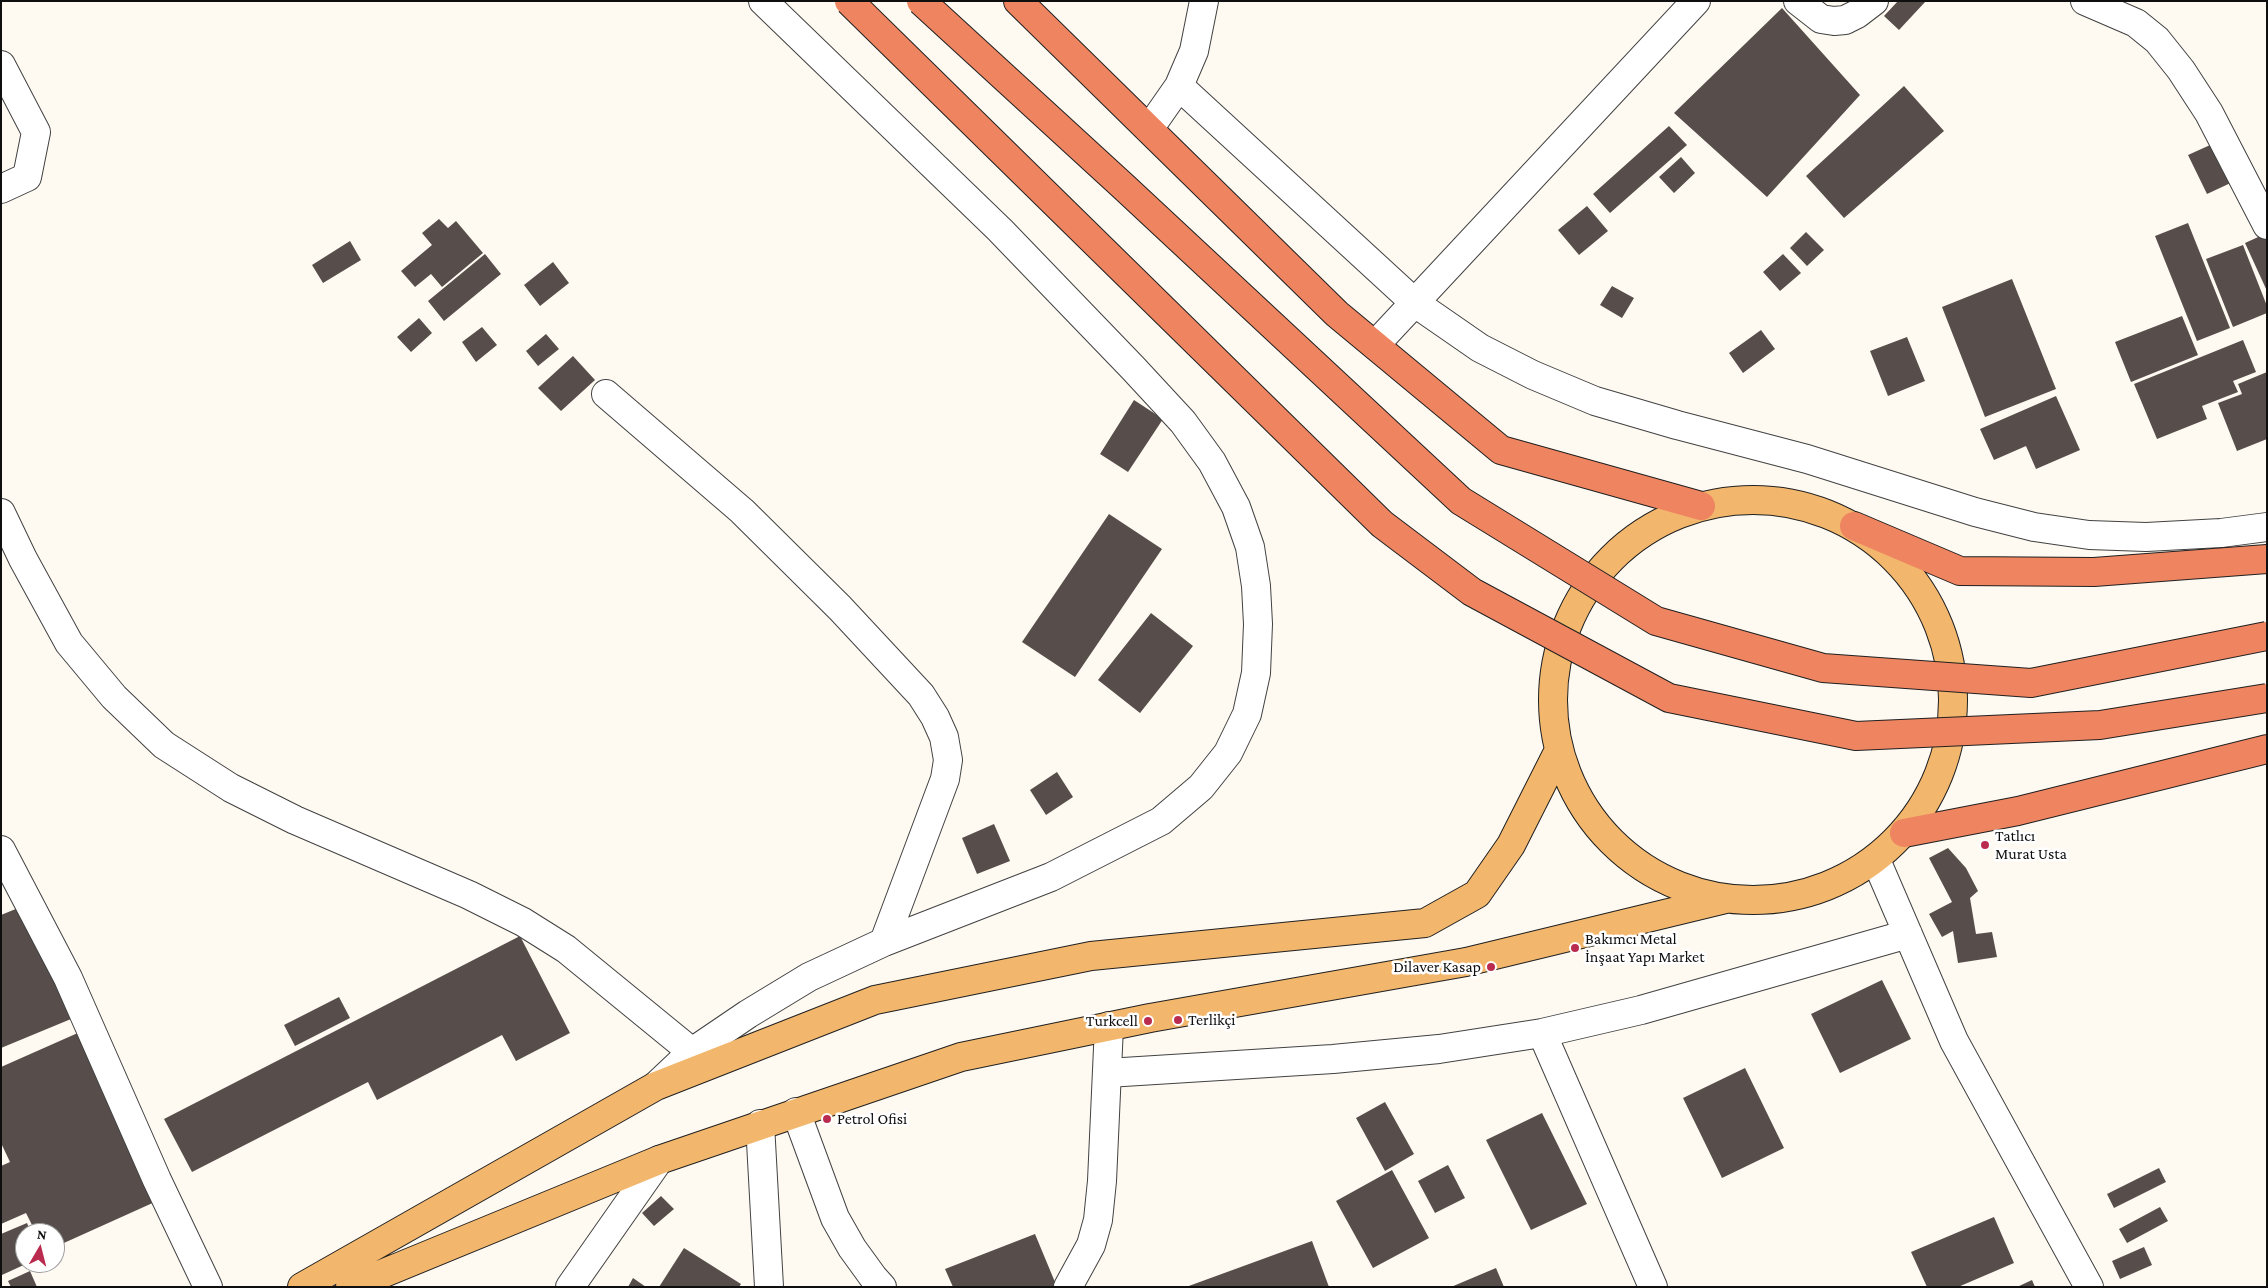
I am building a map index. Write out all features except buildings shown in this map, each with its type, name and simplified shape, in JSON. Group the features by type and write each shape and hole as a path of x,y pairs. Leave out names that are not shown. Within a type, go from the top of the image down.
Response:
{"highway":[{"path":"849,1 1382,524 1472,592 1669,698 1856,736 2100,725 2267,698"},
{"path":"921,1 1461,501 1656,621 1823,668 2031,683 2267,636"},
{"path":"1018,1 1337,314 1501,450 1701,506"},
{"path":"1854,526 1960,571 2094,572 2267,559"},
{"path":"1904,832 2018,812 2267,749"}],"main road":[{"path":"350,1287 659,1160 961,1057 1108,1026 1466,962 1726,899 1779,899 1830,886 1876,860 1904,832 1936,783 1953,727 1952,667 1934,611 1900,563 1854,526 1805,506 1753,499 1701,506 1643,532 1596,573 1565,628 1552,689 1558,752 1582,806 1620,851 1669,883 1726,899"},
{"path":"302,1287 656,1086 875,1000 1091,956 1425,923 1477,894 1511,845 1558,752"}],"street":[{"path":"656,1086 692,1052 748,1014 809,977 884,942 1060,872 1161,820 1201,787 1228,753 1247,714 1256,673 1258,624 1256,586 1250,547 1236,507 1212,462 1183,422 1134,368 1000,230 762,1"},
{"path":"1149,129 1179,86 1194,51 1204,1"},
{"path":"1375,345 1696,1"},
{"path":"1798,1 1821,19 1834,21 1845,20 1857,14 1874,1"},
{"path":"2087,2 2136,23 2157,40 2181,70 2208,113 2267,225"},
{"path":"1,65 36,132 27,177 1,189"},
{"path":"1179,86 1415,303 1480,348 1532,375 1595,401 1677,425 1807,459 2034,528 2089,535 2146,537 2221,533 2267,527"},
{"path":"606,394 742,510 840,608 914,688 935,717 944,738 948,760 945,779 884,942"},
{"path":"1,513 23,559 69,643 114,697 164,745 231,788 295,820 470,894 523,922 566,949 692,1052"},
{"path":"1,850 68,978 157,1180 208,1287"},
{"path":"1876,860 1954,1040 2088,1287"},
{"path":"1107,1073 1343,1058 1439,1049 1542,1033 1641,1010 1908,934"},
{"path":"1068,1287 1091,1245 1098,1220 1102,1181 1108,1026"},
{"path":"1542,1033 1653,1287"},
{"path":"796,1112 835,1218 852,1248 882,1287"},
{"path":"760,1124 769,1287"},
{"path":"570,1287 659,1160"}],"place":[{"name":"Tatlıcı Murat Usta","path":"1985,845"},
{"name":"Bakımcı Metal İnşaat Yapı Market","path":"1575,948"},
{"name":"Dilaver Kasap","path":"1491,967"},
{"name":"Terlikçi","path":"1178,1020"},
{"name":"Turkcell","path":"1148,1021"},
{"name":"Petrol Ofisi","path":"827,1119"}]}
